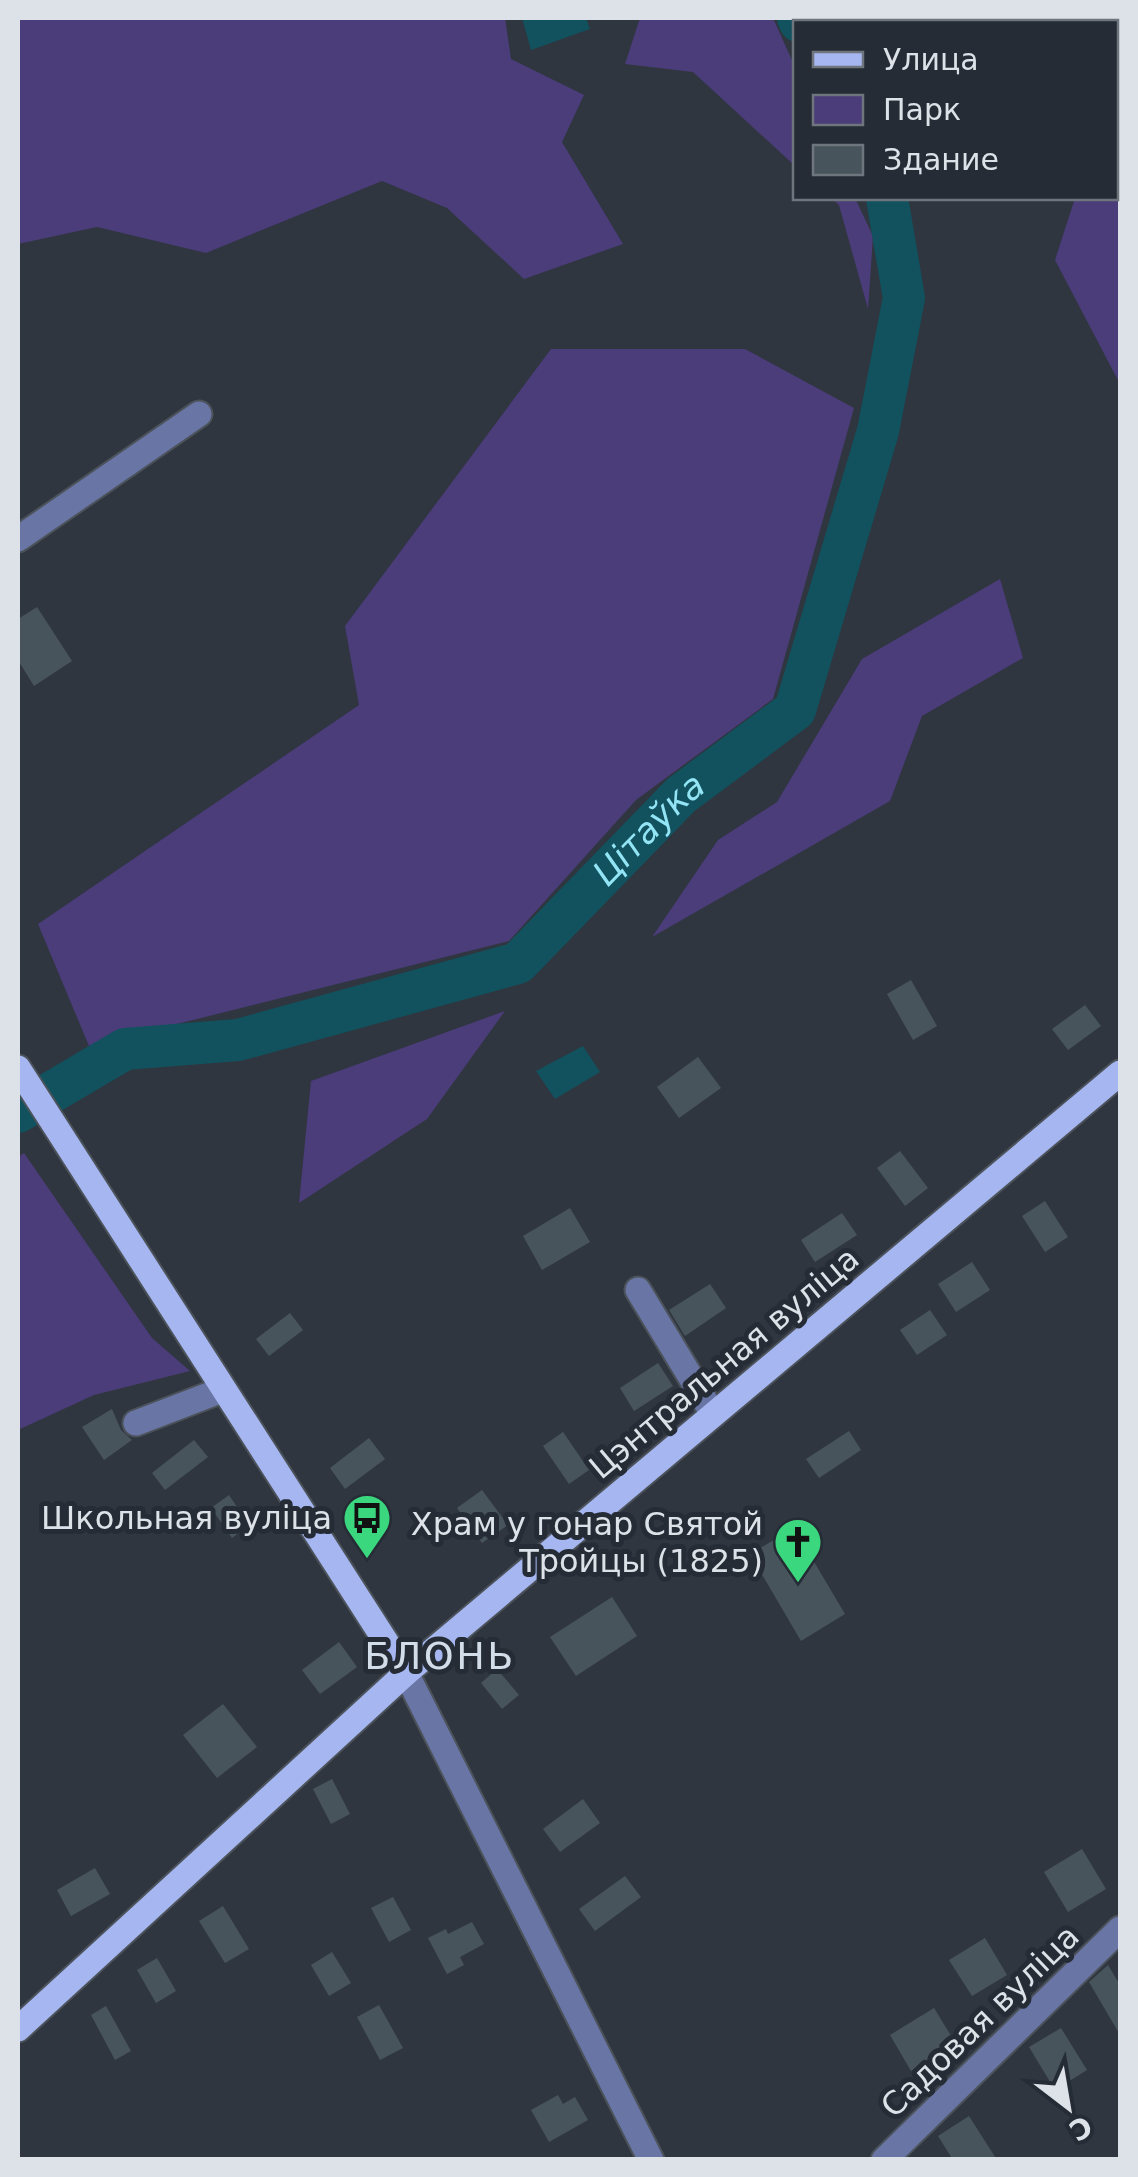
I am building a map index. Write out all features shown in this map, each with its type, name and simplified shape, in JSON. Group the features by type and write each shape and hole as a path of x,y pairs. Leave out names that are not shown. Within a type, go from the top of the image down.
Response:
{"main road":[{"path":"18,1068 406,1673"},
{"name":"Цэнтральная вуліца","path":"18,2029 406,1673 1059,1128 1120,1072"}],"street":[{"path":"18,539 199,414"},
{"path":"638,1290 712,1414"},
{"path":"136,1423 218,1384"},
{"path":"406,1673 651,2160"},
{"name":"Садовая вуліца","path":"884,2160 1120,1929"}],"green space":[{"path":"18,18 505,18 511,59 584,95 562,142 623,244 524,279 447,208 382,181 206,253 97,227 18,244"},
{"path":"640,18 773,18 793,63 793,164 693,72 625,64"},
{"path":"1120,56 1120,384 1055,260 1074,200 1118,200"},
{"path":"833,200 856,200 873,236 868,309 839,205"},
{"path":"551,349 745,349 854,408 773,699 636,800 509,941 89,1046 38,924 359,705 345,626"},
{"path":"1000,579 1023,658 922,716 890,801 652,937 718,840 777,802 862,659"},
{"path":"505,1011 427,1119 299,1203 311,1081"},
{"path":"24,1153 152,1338 190,1371 94,1395 18,1430 18,1157"}],"water":[{"path":"522,18 586,18 590,29 531,50"},
{"path":"583,1046 600,1072 555,1099 536,1071"}],"building":[{"path":"37,607 72,661 34,686 18,660 18,619"},
{"path":"911,980 937,1026 913,1040 887,994"},
{"path":"1085,1005 1101,1026 1068,1050 1052,1029"},
{"path":"698,1057 721,1088 679,1118 657,1087"},
{"path":"900,1151 928,1188 905,1206 877,1168"},
{"path":"1045,1201 1068,1237 1045,1252 1022,1216"},
{"path":"570,1208 590,1242 542,1270 523,1236"},
{"path":"842,1213 857,1235 815,1262 801,1240"},
{"path":"972,1262 990,1290 956,1312 938,1284"},
{"path":"710,1284 726,1308 685,1336 669,1310"},
{"path":"930,1310 947,1335 917,1355 900,1330"},
{"path":"290,1313 303,1330 269,1356 256,1339"},
{"path":"658,1363 673,1386 634,1411 620,1388"},
{"path":"112,1409 121,1430 132,1440 104,1460 82,1427"},
{"path":"849,1431 861,1450 819,1478 806,1459"},
{"path":"563,1432 589,1470 569,1484 543,1446"},
{"path":"369,1438 385,1459 345,1489 330,1468"},
{"path":"194,1440 208,1457 165,1490 152,1473"},
{"path":"482,1490 508,1525 482,1543 457,1508"},
{"path":"229,1495 249,1525 232,1538 211,1508"},
{"name":"Храм у гонар Святой Тройцы (1825)","path":"794,1528 845,1614 801,1641 750,1554"},
{"path":"612,1597 637,1636 576,1676 550,1637"},
{"path":"339,1642 357,1667 320,1694 302,1670"},
{"path":"497,1669 519,1695 502,1709 481,1683"},
{"path":"223,1704 257,1747 217,1778 183,1735"},
{"path":"332,1779 350,1814 331,1824 313,1789"},
{"path":"583,1799 600,1823 560,1852 543,1829"},
{"path":"1082,1849 1106,1889 1068,1912 1044,1872"},
{"path":"95,1868 110,1894 71,1916 57,1890"},
{"path":"625,1876 641,1897 595,1931 579,1909"},
{"path":"393,1897 411,1930 389,1942 371,1908"},
{"path":"223,1906 249,1949 225,1963 199,1921"},
{"path":"472,1922 484,1944 460,1957 464,1965 447,1974 428,1938 446,1929 448,1934"},
{"path":"985,1938 1007,1975 972,1996 949,1960"},
{"path":"332,1952 351,1983 329,1996 311,1965"},
{"path":"157,1958 176,1991 156,2003 137,1970"},
{"path":"1108,1965 1120,1985 1120,2035 1089,1982"},
{"path":"379,2005 403,2048 380,2060 357,2017"},
{"path":"106,2006 131,2051 115,2060 91,2015"},
{"path":"934,2008 956,2044 911,2071 890,2035"},
{"path":"1061,2028 1087,2070 1055,2090 1029,2047"},
{"path":"558,2095 563,2104 575,2097 588,2120 549,2142 531,2110"},
{"path":"969,2116 997,2160 953,2160 938,2136"}],"waterway":[{"name":"Цітаўка","path":"18,1112 125,1049 238,1040 518,963 681,795 795,710 878,431 904,298 887,200"}],"place":[{"name":"Школьная вуліца","path":"367,1560"},
{"name":"Храм у гонар Святой Тройцы (1825)","path":"798,1584"}],"district":[{"name":"БЛОНЬ","path":"440,1656"}]}
